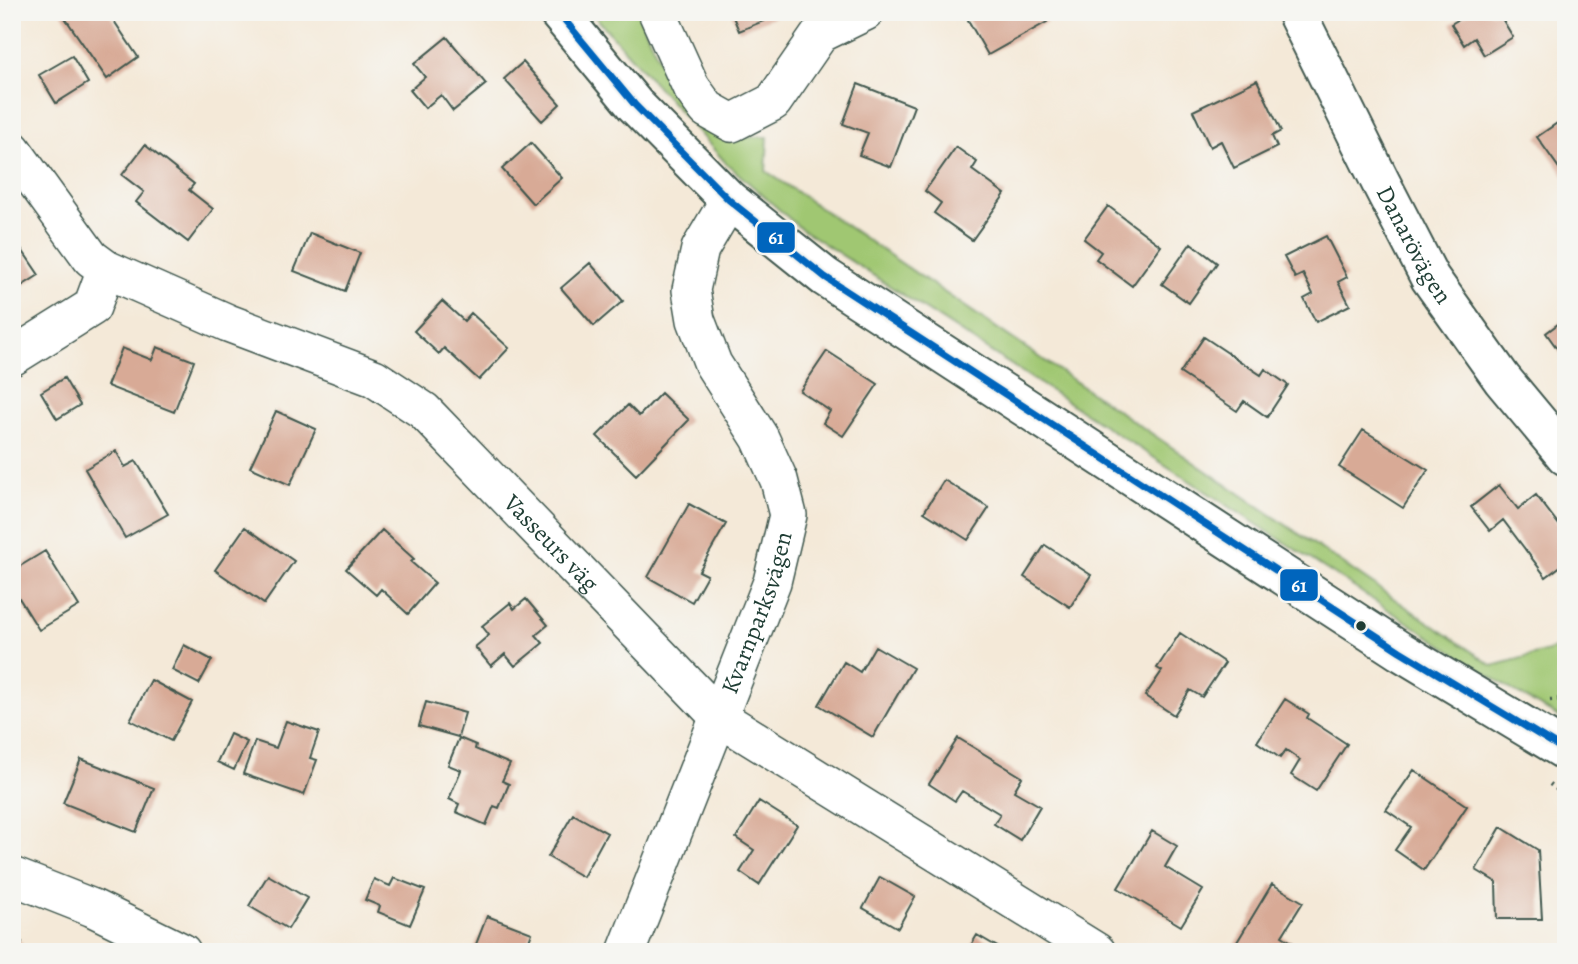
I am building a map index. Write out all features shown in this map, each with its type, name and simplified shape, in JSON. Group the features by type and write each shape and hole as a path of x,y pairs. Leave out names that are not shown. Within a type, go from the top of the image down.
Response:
{"street":[{"path":"558,12 635,105 729,200 825,277 1400,651 1566,751"},
{"path":"657,12 691,87 707,108 733,123 773,102 820,34 865,12"},
{"name":"Danarövägen","path":"1296,12 1430,278 1502,379 1566,456"},
{"name":"Vasseurs väg","path":"12,149 91,258 107,269 228,323 374,377 424,411 720,718 1097,952"},
{"name":"Kvarnparksvägen","path":"626,952 772,582 788,516 779,480 760,438 713,364 696,320 691,290 700,249 729,200"},
{"path":"12,357 92,307 107,269"},
{"path":"12,876 93,908 182,952"}],"green space":[{"path":"591,12 637,12 678,99 735,137 768,137 766,171 1493,666 1566,646 1566,721 1515,692 800,228 725,162"}],"building":[{"path":"61,12 108,12 138,57 107,79"},
{"path":"731,12 776,12 778,15 739,31"},
{"path":"982,12 1041,12 1047,22 988,55 968,20"},
{"path":"1471,12 1498,12 1513,37 1484,55 1474,38 1464,45 1451,24"},
{"path":"447,37 486,84 453,111 441,95 425,108 410,90 425,77 414,64"},
{"path":"72,56 88,83 56,103 39,75"},
{"path":"523,62 560,104 542,121 504,79"},
{"path":"1257,80 1281,131 1272,136 1277,147 1234,168 1221,141 1210,147 1193,111"},
{"path":"858,84 914,106 891,167 859,155 868,133 843,124"},
{"path":"1566,117 1566,178 1537,137"},
{"path":"531,143 562,178 533,204 502,169"},
{"path":"145,145 194,184 189,190 213,209 188,242 136,202 144,192 122,175"},
{"path":"956,147 977,162 972,170 1005,194 972,240 934,213 941,203 925,191"},
{"path":"1108,206 1161,246 1132,286 1096,259 1101,252 1084,239"},
{"path":"310,233 360,253 345,291 294,271"},
{"path":"12,235 39,275 12,292"},
{"path":"1326,236 1347,277 1338,282 1350,305 1316,322 1304,299 1313,294 1303,274 1295,278 1284,257"},
{"path":"1191,243 1217,263 1189,303 1162,284"},
{"path":"590,263 623,301 594,326 561,288"},
{"path":"442,301 464,321 471,313 509,348 479,380 444,348 439,354 414,331"},
{"path":"1566,318 1566,361 1546,333"},
{"path":"1204,337 1261,375 1265,369 1288,385 1267,417 1244,401 1237,411 1180,373"},
{"path":"157,347 194,361 174,412 107,386 122,348 152,360"},
{"path":"827,351 878,384 843,436 823,423 830,411 800,391"},
{"path":"64,378 80,405 57,419 41,392"},
{"path":"661,393 689,420 636,475 597,436 628,405 639,416"},
{"path":"276,411 316,429 290,485 250,467"},
{"path":"1363,430 1428,470 1403,508 1339,467"},
{"path":"116,451 125,467 136,461 168,514 125,538 85,469"},
{"path":"944,480 989,508 968,540 924,512"},
{"path":"1499,485 1518,509 1536,495 1566,534 1566,562 1546,577 1503,520 1490,531 1471,507"},
{"path":"689,504 726,524 699,571 707,575 692,602 648,577"},
{"path":"245,527 294,561 264,604 215,570"},
{"path":"382,530 414,559 411,562 435,583 408,614 381,589 376,595 346,569"},
{"path":"1045,545 1091,575 1070,607 1024,577"},
{"path":"45,551 79,606 39,630 19,598 12,603 12,571"},
{"path":"526,599 548,625 536,635 543,643 515,666 505,654 491,666 475,647 489,635 482,626 510,603 514,609"},
{"path":"1180,633 1225,663 1202,697 1190,690 1174,715 1145,696 1162,671 1157,668"},
{"path":"184,645 212,660 199,684 172,670"},
{"path":"875,646 913,668 873,737 819,705 844,662 860,672"},
{"path":"151,680 192,702 171,741 130,720"},
{"path":"1285,699 1309,714 1307,718 1347,744 1316,791 1291,775 1300,760 1286,750 1280,758 1257,742"},
{"path":"426,702 465,713 458,737 419,726"},
{"path":"286,721 319,732 310,758 317,760 304,795 243,774 255,741 276,748"},
{"path":"230,734 247,742 234,770 217,762"},
{"path":"459,738 476,745 475,749 510,764 502,781 509,784 499,808 494,806 486,825 456,812 459,804 449,799 461,770 448,765"},
{"path":"958,738 1022,777 1014,791 1040,806 1020,840 994,824 1000,814 962,791 955,801 929,784"},
{"path":"81,759 154,788 136,832 63,803"},
{"path":"1414,770 1467,806 1424,870 1395,850 1411,827 1386,810"},
{"path":"759,801 797,825 759,885 740,872 754,850 736,838"},
{"path":"573,814 607,833 583,877 548,857"},
{"path":"1501,827 1538,850 1542,919 1497,919 1496,882 1476,870"},
{"path":"1152,831 1177,846 1165,867 1203,890 1181,926 1118,888"},
{"path":"268,875 307,898 288,929 249,906"},
{"path":"880,877 915,897 898,928 863,908"},
{"path":"394,878 425,890 410,925 378,912 380,906 365,900 374,879 390,886"},
{"path":"1272,884 1303,902 1282,936 1303,949 1301,952 1231,952"},
{"path":"487,916 532,933 525,952 473,952"},
{"path":"977,935 1006,952 967,952"},
{"path":"12,939 22,942 19,952 12,952"}],"transit line":[{"name":"61","path":"558,12 635,105 729,200 825,277 1400,651 1566,751"}]}
